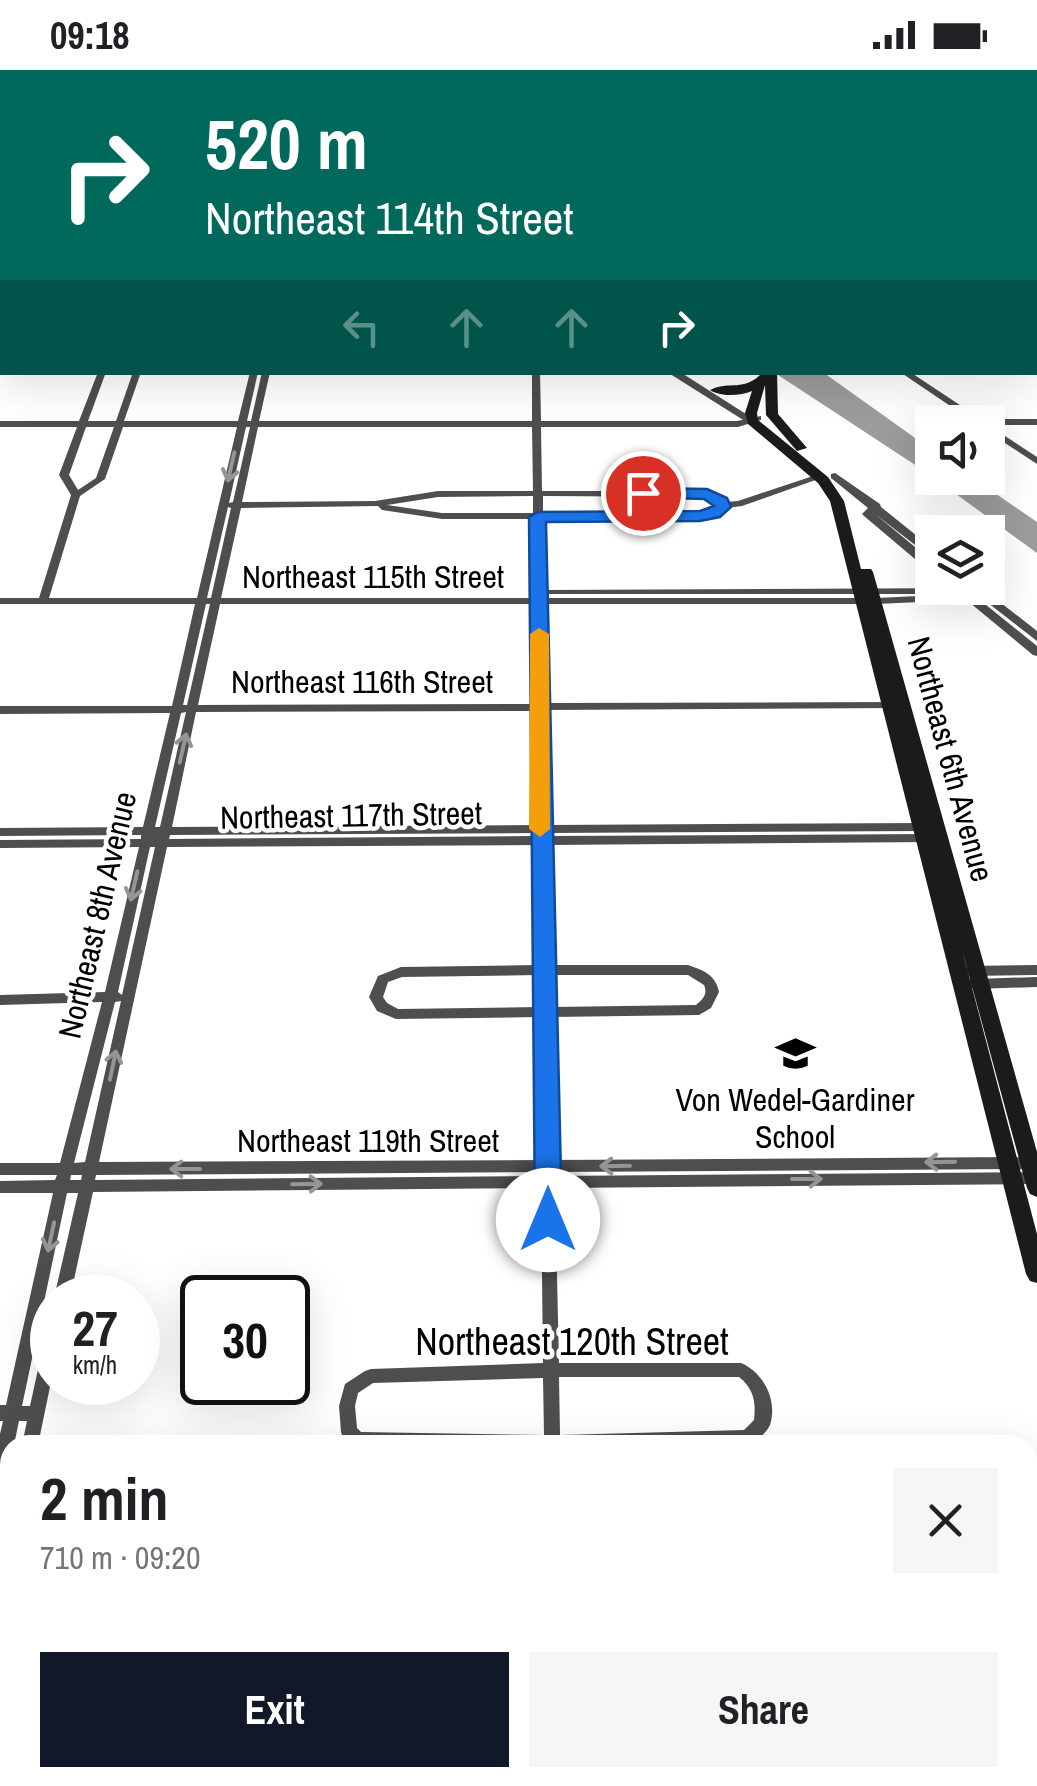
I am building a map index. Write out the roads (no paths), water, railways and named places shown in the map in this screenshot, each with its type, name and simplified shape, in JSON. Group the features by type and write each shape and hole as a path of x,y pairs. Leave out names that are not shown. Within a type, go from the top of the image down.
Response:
{"main road":[{"name":"Northeast 6th Avenue","path":"751,417 760,383 768,375"},
{"name":"Northeast 6th Avenue","path":"772,375 770,406 778,424 829,481 846,494 868,596 931,832 960,977 1037,1274"},
{"path":"716,390 744,390 760,383"},
{"path":"751,417 770,406"},
{"path":"751,417 778,424"},
{"path":"751,417 829,481"},
{"name":"Northeast 6th Avenue","path":"931,832 980,977 1035,1174"}],"street":[{"path":"76,495 64,476 101,375"},
{"path":"44,597 76,495 100,479 136,375"},
{"name":"Northeast 8th Avenue","path":"67,1275 238,505 259,375"},
{"path":"536,375 552,1435"},
{"path":"676,375 723,406 751,417"},
{"path":"694,375 751,417"},
{"path":"908,375 954,405"},
{"path":"716,417 724,413 723,406"},
{"path":"0,421 751,417"},
{"path":"535,421 751,417"},
{"name":"Northeast 8th Avenue","path":"7,1413 110,996 223,505 249,421"},
{"path":"1005,422 1037,422"},
{"path":"1005,439 1037,461"},
{"path":"375,504 435,516 700,516 714,514 723,505 829,481 876,506 915,539"},
{"path":"223,505 375,504 430,494 537,493 700,494 713,496 723,505"},
{"path":"876,506 867,513 915,552"},
{"name":"Northeast 115th Street","path":"0,594 218,597 915,594"},
{"name":"Northeast 115th Street","path":"0,602 44,597"},
{"path":"986,605 1037,652"},
{"path":"991,605 1037,637"},
{"name":"Northeast 116th Street","path":"0,710 177,706 897,705"},
{"name":"Northeast 117th Street","path":"0,832 145,839"},
{"name":"Northeast 117th Street","path":"0,844 163,838 931,832"},
{"path":"545,970 688,970 702,973 712,983 714,992 710,1003 698,1010 546,1014 396,1014 382,1007 376,997 383,979 401,972 545,970"},
{"path":"980,977 1037,970"},
{"path":"960,977 1037,982"},
{"path":"4,996 128,996"},
{"name":"Northeast 119th Street","path":"0,1170 548,1174"},
{"name":"Northeast 119th Street","path":"0,1187 548,1174 1010,1170 1035,1174"},
{"name":"Northeast 120th Street","path":"352,1435 348,1432 347,1406 352,1389 370,1376 551,1370 741,1370 758,1383 763,1403 762,1424 751,1435"},
{"path":"32,1435 38,1405"},
{"path":"7,1413 36,1414"}],"place":[{"name":"Von Wedel-Gardiner School","path":"795,1054"}]}
